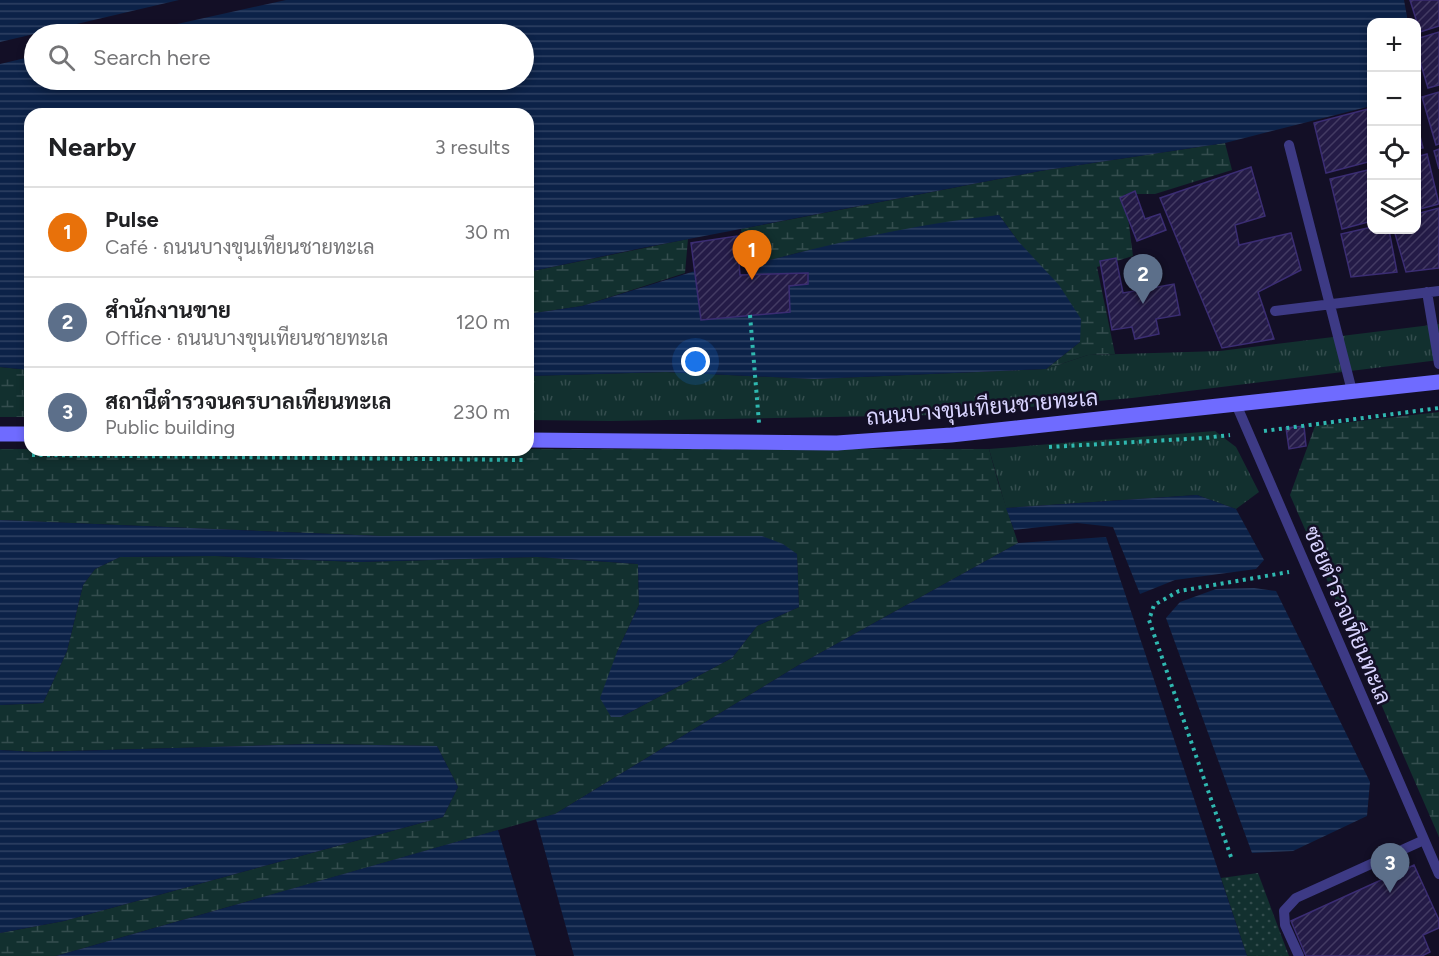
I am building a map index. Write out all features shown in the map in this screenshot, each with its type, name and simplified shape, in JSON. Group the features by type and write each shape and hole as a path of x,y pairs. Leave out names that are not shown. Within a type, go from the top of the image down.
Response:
{"main road":[{"name":"ถนนบางขุนเทียนชายทะเล","path":"534,440 837,443 951,435 1439,382"},
{"path":"0,434 24,434"}],"lane":[{"path":"1289,145 1352,391"},
{"path":"1275,311 1433,292 1439,364"},
{"name":"ซอยตำรวจเทียนทะเล","path":"1236,404 1439,874"},
{"path":"1299,956 1285,925 1284,911 1296,898 1424,840"}],"path":[{"path":"750,315 760,442"},
{"path":"1231,857 1149,620 1154,604 1179,591 1307,569"}],"green space":[{"path":"1225,143 1232,170 1155,194 1125,194 1133,256 1097,267 1115,354 1088,355 1046,369 1080,342 1018,241 999,215 801,252 745,267 741,229 1040,171"},
{"path":"688,239 685,273 582,306 534,313 534,271"},
{"path":"1439,324 1439,360 1132,398 939,415 611,421 534,420 534,376 666,372 814,379 1046,369 1088,355 1220,351"},
{"path":"0,367 24,369 24,417 0,417"},
{"path":"1439,412 1439,837 1290,495 1315,426"},
{"path":"1215,431 1236,447 1259,492 1236,509 1197,495 1006,508 989,449"},
{"path":"0,449 24,449 24,456 534,456 534,449 989,449 1018,543 802,663 555,814 56,956 0,956 0,933 64,921 443,817 458,787 437,746 313,744 34,752 0,750 0,705 43,703 67,651 83,585 95,569 120,557 215,556 359,562 537,557 638,564 639,605 617,652 611,717 621,717 732,658 757,626 799,607 797,554 762,536 380,536 0,520"},
{"path":"1258,873 1289,956 1247,956 1221,878"}],"water":[{"path":"0,0 179,0 77,24 24,24 24,36 0,42"},
{"path":"286,0 1404,0 1407,18 1367,18 1367,107 1225,143 1040,171 534,271 534,108 24,108 24,369 0,367 0,64 24,58 24,90 534,90 534,24 177,24"},
{"path":"999,215 1018,241 1059,285 1081,319 1080,342 1046,369 814,379 666,372 534,376 534,313 582,306 695,271 701,320 789,312 789,286 807,284 808,273 748,274 745,267 871,236"},
{"path":"1197,495 1236,509 1264,560 1256,569 1175,580 1140,594 1113,527 1077,523 1014,530 1006,508"},
{"path":"0,520 380,536 762,536 783,544 797,554 799,607 757,626 732,658 621,717 611,717 600,698 617,652 639,605 638,564 537,557 359,562 215,556 120,557 95,569 83,585 67,651 43,703 0,705"},
{"path":"1106,537 1247,956 574,956 536,819 555,814 802,663 1018,543"},
{"path":"1254,588 1276,591 1370,782 1367,816 1293,851 1252,853 1166,618 1180,602 1216,589"},
{"path":"313,744 437,746 458,787 443,817 64,921 0,933 0,750 34,752"},
{"path":"498,830 536,956 56,956"}],"building":[{"path":"1410,0 1439,0 1439,26 1421,32 1421,18 1416,18"},
{"path":"1439,32 1439,85 1428,88 1421,65 1421,37"},
{"path":"1439,92 1439,144 1436,145 1422,97"},
{"path":"1367,109 1367,162 1326,173 1314,123"},
{"path":"1439,149 1439,169 1434,151"},
{"path":"1427,154 1439,204 1421,209 1421,180 1421,156"},
{"path":"1251,167 1265,216 1235,225 1239,245 1291,233 1301,270 1258,292 1274,339 1222,348 1160,198"},
{"path":"1367,170 1367,222 1342,229 1330,179"},
{"path":"1135,191 1145,219 1160,214 1166,230 1137,241 1120,198"},
{"path":"1439,208 1439,268 1406,272 1395,234 1421,234 1421,213"},
{"path":"1367,228 1367,234 1390,234 1397,272 1351,277 1341,234"},
{"path":"737,236 740,275 808,273 808,284 789,286 790,312 701,320 691,243"},
{"path":"1116,258 1123,293 1174,284 1180,315 1156,319 1159,334 1135,339 1132,327 1112,330 1100,261"},
{"path":"1304,426 1306,446 1289,449 1286,428"},
{"path":"1414,865 1439,920 1439,928 1423,935 1430,952 1422,956 1306,956 1291,921"}],"place":[{"name":"Pulse","path":"752,280"},
{"name":"สำนักงานขาย","path":"1143,304"},
{"name":"สถานีตำรวจนครบาลเทียนทะเล","path":"1390,893"}]}
